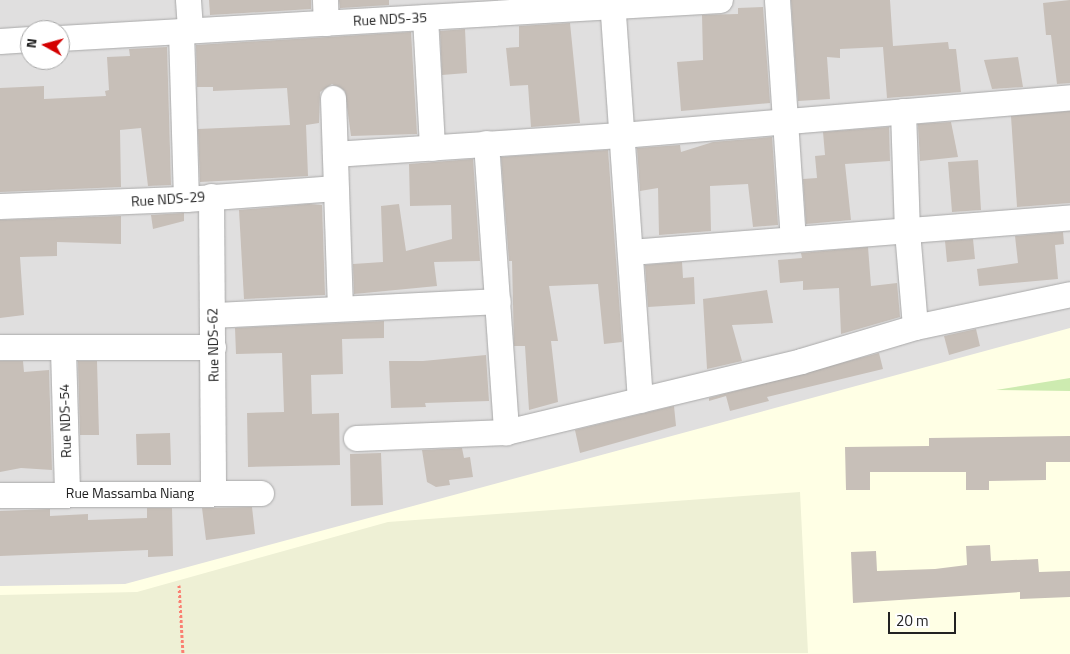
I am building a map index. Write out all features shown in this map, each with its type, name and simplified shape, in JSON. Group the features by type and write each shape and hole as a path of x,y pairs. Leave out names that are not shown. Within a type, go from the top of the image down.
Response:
{"street":[{"path":"186,199 185,31 188,0"},
{"name":"Rue NDS-35","path":"70,37 185,31 326,11 425,17 613,3 720,0"},
{"path":"777,0 793,239"},
{"path":"613,3 640,400"},
{"path":"425,17 432,148"},
{"path":"0,41 20,40"},
{"path":"335,154 486,143 622,136 785,120 903,112 1070,97"},
{"path":"333,98 340,308"},
{"path":"903,112 907,231 915,327"},
{"path":"486,143 506,432"},
{"name":"Rue NDS-29","path":"0,206 186,199 336,188"},
{"name":"Rue NDS-62","path":"211,196 213,493"},
{"path":"630,252 1070,217"},
{"path":"356,438 506,432 801,361 915,327 1070,294"},
{"path":"213,315 498,301"},
{"path":"0,347 63,350 213,347"},
{"name":"Rue NDS-54","path":"63,350 67,493"},
{"name":"Rue Massamba Niang","path":"0,495 261,493"}],"path":[{"path":"179,585 183,654"}],"shaded area":[{"path":"0,0 1070,0 1070,654 0,654"},
{"path":"1070,328 1070,654 0,654 0,586 125,584"},
{"path":"800,492 808,653 0,654 0,595 137,592 388,522"}],"green space":[{"path":"1070,378 1070,391 996,390"}],"building":[{"path":"209,0 311,0 311,9 210,15"},
{"path":"339,0 389,0 389,5 340,8"},
{"path":"791,0 890,0 893,46 948,42 949,49 956,49 961,92 887,98 883,47 840,49 840,58 827,57 830,99 798,101"},
{"path":"1070,0 1070,83 1057,84 1051,35 1046,35 1043,3"},
{"path":"763,7 770,103 681,111 677,62 703,60 702,15 738,14 738,8"},
{"path":"570,23 580,123 531,127 528,85 510,86 506,48 519,47 519,26"},
{"path":"465,29 467,73 442,75 440,31"},
{"path":"411,32 417,134 351,136 345,91 332,84 320,92 319,123 306,125 308,176 200,182 198,129 290,125 287,88 213,91 213,87 197,87 196,45"},
{"path":"167,47 171,185 148,186 141,128 120,130 121,187 0,192 0,88 44,86 44,99 106,96 105,91 109,90 107,57 130,56 129,49"},
{"path":"1018,57 1023,87 992,89 984,60"},
{"path":"1070,111 1070,203 1017,207 1011,116"},
{"path":"951,122 958,157 920,161 918,124"},
{"path":"889,127 890,161 845,164 851,220 806,224 803,179 817,178 815,156 825,155 823,132"},
{"path":"772,137 778,225 753,227 748,184 710,186 711,231 659,235 658,188 640,191 637,148 680,145 681,152 713,142"},
{"path":"608,150 622,342 604,344 598,284 549,286 558,341 551,341 558,402 529,410 525,346 514,346 512,261 509,261 501,157"},
{"path":"473,159 480,261 434,262 437,286 354,294 353,264 383,262 381,206 399,204 406,251 452,239 451,205 410,206 409,164"},
{"path":"978,160 981,210 952,212 948,162"},
{"path":"309,204 322,205 325,295 244,299 239,210"},
{"path":"184,213 184,221 153,229 151,215"},
{"path":"121,216 121,244 57,242 57,256 20,257 24,315 0,318 0,220"},
{"path":"1063,232 1064,244 1055,245 1058,279 979,286 977,269 1018,263 1015,236"},
{"path":"973,239 975,259 947,262 945,241"},
{"path":"868,247 871,286 897,283 900,317 841,334 839,288 803,290 803,281 780,283 778,260 802,258 801,253"},
{"path":"682,262 683,278 694,277 695,304 648,307 645,265"},
{"path":"767,290 773,323 732,325 742,361 707,369 703,299"},
{"path":"384,321 384,338 342,339 343,374 311,375 312,414 339,413 340,465 248,467 247,413 284,412 282,353 236,354 235,328"},
{"path":"976,329 980,346 949,355 944,336"},
{"path":"879,353 883,369 767,397 769,401 730,411 726,396 709,401 709,398"},
{"path":"486,355 489,401 425,403 426,407 391,408 389,361 423,361"},
{"path":"0,361 23,361 24,372 49,370 52,470 21,468 0,472"},
{"path":"78,361 97,361 99,435 80,435"},
{"path":"674,406 676,426 580,453 575,430"},
{"path":"170,433 171,465 137,465 136,434"},
{"path":"1070,436 1070,462 1046,462 1046,480 989,481 989,490 966,490 966,472 870,472 870,490 846,490 845,447 929,446 929,438"},
{"path":"462,448 464,458 470,457 473,477 449,480 450,485 436,487 427,482 422,450"},
{"path":"381,453 383,505 351,506 350,454"},
{"path":"252,507 255,534 206,540 202,508"},
{"path":"147,508 172,508 173,556 148,557 148,550 0,556 0,511 50,509 50,516 88,514 88,520 147,518"},
{"path":"990,545 991,561 1038,559 1039,572 1070,571 1070,597 1020,599 1020,592 853,603 851,552 876,551 877,571 935,569 967,565 966,546"}]}
